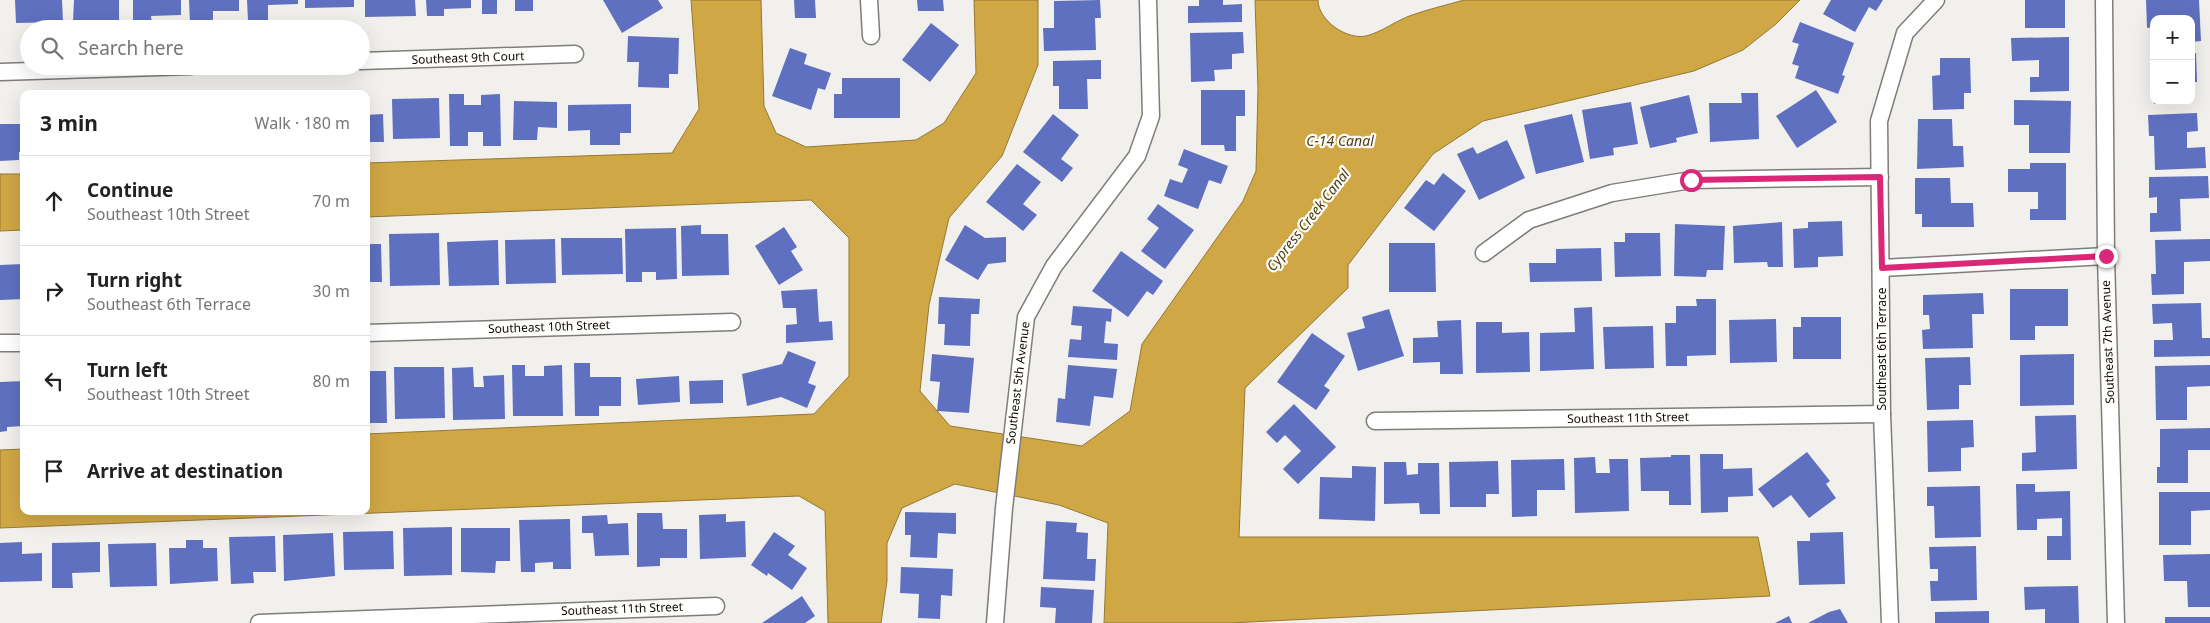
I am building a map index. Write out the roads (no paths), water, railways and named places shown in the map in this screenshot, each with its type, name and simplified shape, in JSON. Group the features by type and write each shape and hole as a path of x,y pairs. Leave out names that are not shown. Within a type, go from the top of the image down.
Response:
{"street":[{"path":"869,0 871,36"},
{"name":"Southeast 5th Avenue","path":"995,623 1012,421 1026,317 1054,266 1137,156 1152,116 1148,0"},
{"name":"Southeast 6th Terrace","path":"1890,623 1882,414 1879,121 1905,33 1936,0"},
{"name":"Southeast 7th Avenue","path":"2104,0 2106,256 2116,623"},
{"name":"Southeast 9th Court","path":"370,61 575,54"},
{"path":"0,72 20,71"},
{"path":"1484,253 1529,220 1612,193 1691,180 1880,177"},
{"path":"1882,268 2106,256"},
{"name":"Southeast 10th Street","path":"370,333 732,322"},
{"path":"0,344 20,343"},
{"name":"Southeast 11th Street","path":"1375,421 1882,414"},
{"name":"Southeast 11th Street","path":"259,623 716,606"}],"water":[{"path":"691,0 761,0 764,106 776,133 806,147 916,140 944,123 976,73 974,0 1038,0 1038,65 1002,156 949,218 929,305 920,391 950,426 1082,446 1130,411 1142,344 1243,201 1256,171 1258,89 1255,0 1318,0 1323,15 1334,27 1350,35 1366,36 1412,15 1464,0 1800,0 1776,24 1743,50 1694,71 1483,121 1433,154 1348,265 1348,288 1245,388 1239,537 1758,537 1770,596 1230,623 1104,623 1108,523 1059,505 955,484 902,508 887,543 887,581 881,623 828,623 825,511 799,496 370,513 370,434 814,414 849,376 849,238 811,200 370,217 370,163 672,153 699,109"},
{"path":"0,174 20,174 20,230 0,231"},
{"path":"20,449 20,515 325,515 0,528 0,450"}],"water label":[{"name":"C-14 Canal","path":"1340,141"},
{"name":"Cypress Creek Canal","path":"1308,220"}]}
